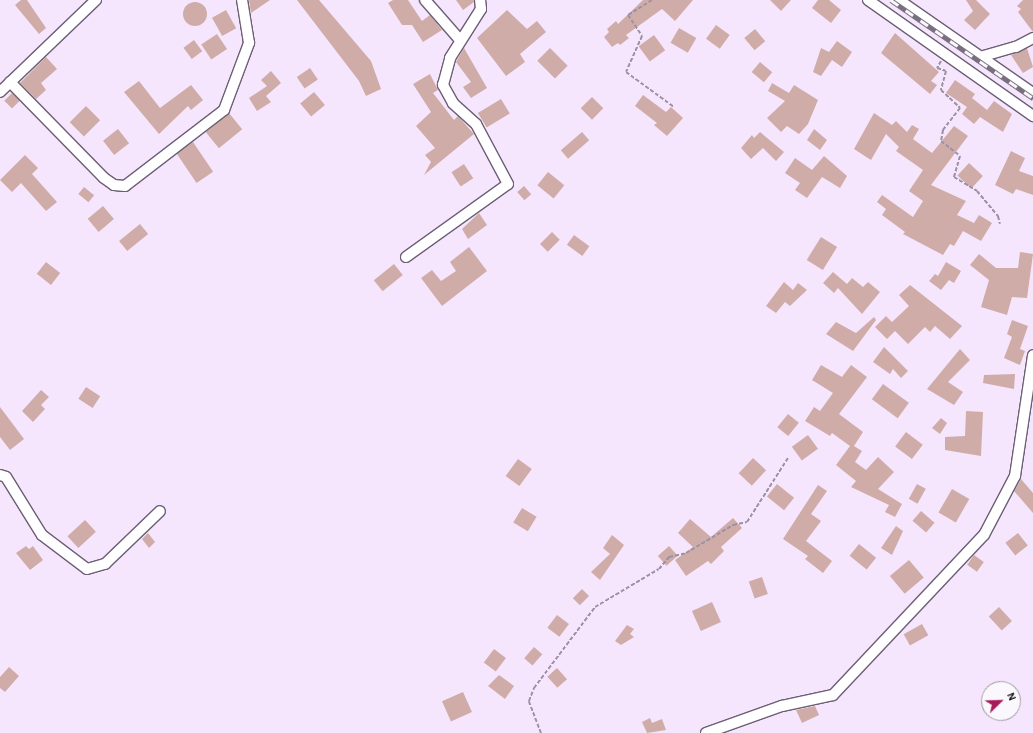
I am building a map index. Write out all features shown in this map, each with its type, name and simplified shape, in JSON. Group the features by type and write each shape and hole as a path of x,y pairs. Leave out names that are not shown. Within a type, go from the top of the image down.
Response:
{"street":[{"path":"0,92 96,0"},
{"path":"10,82 104,178 114,185 125,186 224,110 249,43 242,0"},
{"path":"425,0 460,40"},
{"path":"406,256 508,184 476,124 445,93 445,72 460,40 481,9 480,0"},
{"path":"868,0 944,55 1033,116"},
{"path":"899,0 1033,93"},
{"path":"980,56 1016,47 1033,38"},
{"path":"706,733 782,706 833,694 984,535 1015,476 1033,355"},
{"path":"0,475 6,477 42,535 87,569 105,564 160,511"}],"path":[{"path":"652,0 628,15 642,36 626,72 674,107"},
{"path":"944,55 937,68 946,71 941,90 960,108 943,130 941,141 960,156 954,177 976,191 998,216 1000,224"},
{"path":"541,733 529,702 534,688 594,607 635,586 659,570 669,557 693,550 733,526 747,522 788,458"}],"building":[{"path":"21,0 27,0 46,28 39,34 15,5"},
{"path":"249,0 270,0 251,13"},
{"path":"297,0 319,0 371,61 381,89 366,96 359,81"},
{"path":"393,0 408,0 422,21 430,15 442,30 423,42 412,25 402,25 388,3"},
{"path":"456,0 474,0 474,2 463,10"},
{"path":"643,0 693,0 675,21 662,9 626,35 629,38 620,45 618,43 612,47 604,37 609,32 607,29 616,21 618,24"},
{"path":"770,0 791,0 781,11"},
{"path":"818,0 829,0 841,10 831,23 812,8"},
{"path":"966,0 976,0 990,14 975,30 964,20 973,11"},
{"path":"1023,0 1033,0 1033,32 1018,12 1021,9 1017,6"},
{"path":"195,2 203,6 207,14 203,22 195,26 187,22 183,14 187,6"},
{"path":"226,10 236,28 222,36 212,18"},
{"path":"507,10 527,29 537,21 546,32 520,54 525,62 506,76 477,38"},
{"path":"716,25 730,35 720,49 706,39"},
{"path":"679,28 696,38 688,53 670,43"},
{"path":"755,29 765,41 755,50 744,38"},
{"path":"895,33 939,72 931,81 937,85 930,94 881,53"},
{"path":"217,34 227,49 211,60 201,45"},
{"path":"654,35 665,50 650,62 639,46"},
{"path":"194,40 202,51 192,59 183,48"},
{"path":"837,41 852,52 842,67 832,60 821,76 813,72 821,48 829,52"},
{"path":"464,48 487,88 471,98 463,87 471,82 456,62"},
{"path":"550,48 568,66 555,78 537,61"},
{"path":"1027,48 1033,67 1023,73 1011,55"},
{"path":"46,57 57,69 41,83 46,90 36,99 20,83"},
{"path":"760,62 772,72 764,82 752,72"},
{"path":"310,68 318,80 305,89 297,77"},
{"path":"271,71 281,83 266,96 271,102 257,111 249,98 267,86 261,80"},
{"path":"430,74 438,90 433,93 454,120 458,116 474,134 424,175 431,162 425,155 435,148 416,126 431,112 413,84"},
{"path":"955,80 975,94 972,98 987,110 994,101 1012,114 1003,132 980,117 974,124 962,114 967,107 946,93"},
{"path":"139,81 160,108 191,85 203,100 191,110 188,106 159,134 124,92"},
{"path":"772,83 789,93 794,85 818,100 808,124 799,134 787,126 781,132 767,118 785,101 768,91"},
{"path":"314,92 325,105 311,117 300,104"},
{"path":"12,93 20,101 12,109 4,101"},
{"path":"643,95 666,112 671,107 683,118 667,136 654,125 657,123 635,106"},
{"path":"592,97 603,108 592,120 581,108"},
{"path":"501,99 510,114 487,127 478,113"},
{"path":"86,106 100,120 84,136 70,122"},
{"path":"229,113 242,129 219,148 206,132"},
{"path":"874,113 892,125 896,121 907,132 912,125 919,129 913,139 932,153 954,126 968,136 931,185 966,201 957,215 974,223 979,215 992,223 981,241 963,231 954,246 950,244 943,255 903,234 905,232 882,215 886,209 877,202 882,195 913,217 923,201 909,191 923,170 896,151 899,147 886,134 871,160 854,149"},
{"path":"118,129 129,143 114,155 103,141"},
{"path":"814,129 827,140 820,150 807,140"},
{"path":"582,132 589,140 568,159 561,150"},
{"path":"760,132 784,152 776,161 763,148 751,159 741,148 752,135 754,138"},
{"path":"193,142 213,172 197,183 176,153"},
{"path":"1011,151 1025,158 1019,171 1033,176 1033,195 1016,189 1013,194 995,185"},
{"path":"25,155 38,168 32,174 57,202 46,211 21,183 12,192 0,180"},
{"path":"824,156 847,176 840,188 822,177 807,198 795,190 800,183 785,173 795,158 812,170"},
{"path":"969,163 983,176 971,188 957,175"},
{"path":"464,164 473,178 461,186 451,172"},
{"path":"548,172 564,185 554,198 537,185"},
{"path":"524,186 531,194 524,200 517,192"},
{"path":"84,187 94,195 88,202 78,194"},
{"path":"103,206 114,219 99,232 88,219"},
{"path":"479,213 487,225 468,239 462,229"},
{"path":"140,224 148,234 127,251 119,241"},
{"path":"552,232 560,240 548,252 540,244"},
{"path":"574,235 589,246 582,256 567,245"},
{"path":"821,237 837,247 823,270 807,260"},
{"path":"469,247 487,271 442,306 421,278 432,270 441,281 456,271 450,262"},
{"path":"1020,252 1033,254 1027,298 1012,297 1007,315 981,307 989,280 970,265 979,254 996,268 1018,268"},
{"path":"46,262 60,273 51,285 37,274"},
{"path":"946,262 961,271 954,283 949,280 941,290 929,281 935,274 938,276"},
{"path":"394,264 403,275 383,291 374,280"},
{"path":"833,272 847,284 852,278 863,287 868,282 880,292 862,314 838,288 834,293 823,283"},
{"path":"784,282 793,290 798,283 807,290 790,306 785,302 776,313 766,306"},
{"path":"910,285 962,326 950,339 935,326 930,332 925,327 908,344 895,331 887,339 875,327 886,316 892,322 909,306 899,295"},
{"path":"874,317 876,320 853,351 826,334 836,322 856,333"},
{"path":"1012,320 1028,326 1020,349 1025,351 1020,365 1004,358 1012,337 1007,334"},
{"path":"884,347 908,371 901,378 893,369 890,374 873,362"},
{"path":"960,349 970,360 948,382 963,392 954,405 927,389"},
{"path":"821,365 842,377 851,365 867,377 839,414 863,432 854,446 862,451 855,462 866,470 878,457 894,472 878,489 902,504 895,517 885,512 889,505 851,487 856,481 836,465 850,446 832,433 830,436 805,421 814,407 820,411 833,393 812,380"},
{"path":"1015,374 1014,389 983,383 984,375"},
{"path":"883,384 909,403 898,418 872,399"},
{"path":"86,387 100,396 93,408 78,399"},
{"path":"41,390 49,397 41,405 45,409 33,422 22,411"},
{"path":"0,407 24,439 10,450 0,437"},
{"path":"966,411 983,412 981,456 945,450 945,437 965,436"},
{"path":"788,414 799,423 788,436 777,427"},
{"path":"941,418 947,423 940,434 932,428"},
{"path":"906,432 923,445 912,459 895,446"},
{"path":"808,435 818,449 802,461 792,447"},
{"path":"753,458 766,470 752,486 739,473"},
{"path":"518,459 532,469 519,486 506,476"},
{"path":"1021,479 1033,493 1033,513 1014,491"},
{"path":"777,484 794,498 784,510 767,496"},
{"path":"917,484 926,489 918,504 909,499"},
{"path":"818,485 827,491 811,514 821,521 806,541 832,561 823,573 805,559 808,556 783,539"},
{"path":"952,489 969,499 956,522 939,512"},
{"path":"522,508 537,517 528,531 513,523"},
{"path":"921,511 935,523 926,533 912,521"},
{"path":"733,518 742,528 721,547 724,551 711,564 708,561 686,576 675,560 693,547 678,533 690,519 711,537"},
{"path":"85,520 96,532 78,548 67,536"},
{"path":"896,526 903,531 892,555 881,548"},
{"path":"148,533 155,542 149,548 142,539"},
{"path":"1018,533 1028,546 1015,555 1005,543"},
{"path":"612,535 624,545 600,580 591,572 610,554 603,548"},
{"path":"859,544 876,558 867,570 850,556"},
{"path":"26,546 29,549 33,546 43,560 30,570 16,553"},
{"path":"669,546 678,556 667,566 658,556"},
{"path":"974,555 984,562 977,572 967,565"},
{"path":"909,560 924,578 905,594 890,576"},
{"path":"762,577 768,594 755,599 749,582"},
{"path":"582,589 589,596 580,605 573,598"},
{"path":"712,602 721,622 701,631 692,611"},
{"path":"999,607 1012,621 1002,630 989,617"},
{"path":"557,615 569,624 559,637 547,628"},
{"path":"922,624 928,635 910,646 904,634"},
{"path":"627,625 634,629 630,634 634,637 621,645 615,641"},
{"path":"534,647 542,654 532,666 524,658"},
{"path":"494,649 506,658 496,672 484,663"},
{"path":"9,667 19,676 5,692 0,688 0,677"},
{"path":"557,668 567,679 557,688 547,677"},
{"path":"499,675 514,686 505,699 488,686"},
{"path":"463,692 472,712 451,721 442,701"},
{"path":"815,706 819,715 802,723 796,710"},
{"path":"650,718 652,723 662,719 666,730 647,733 642,722"}],"railway":[{"path":"891,0 1033,98"}]}
